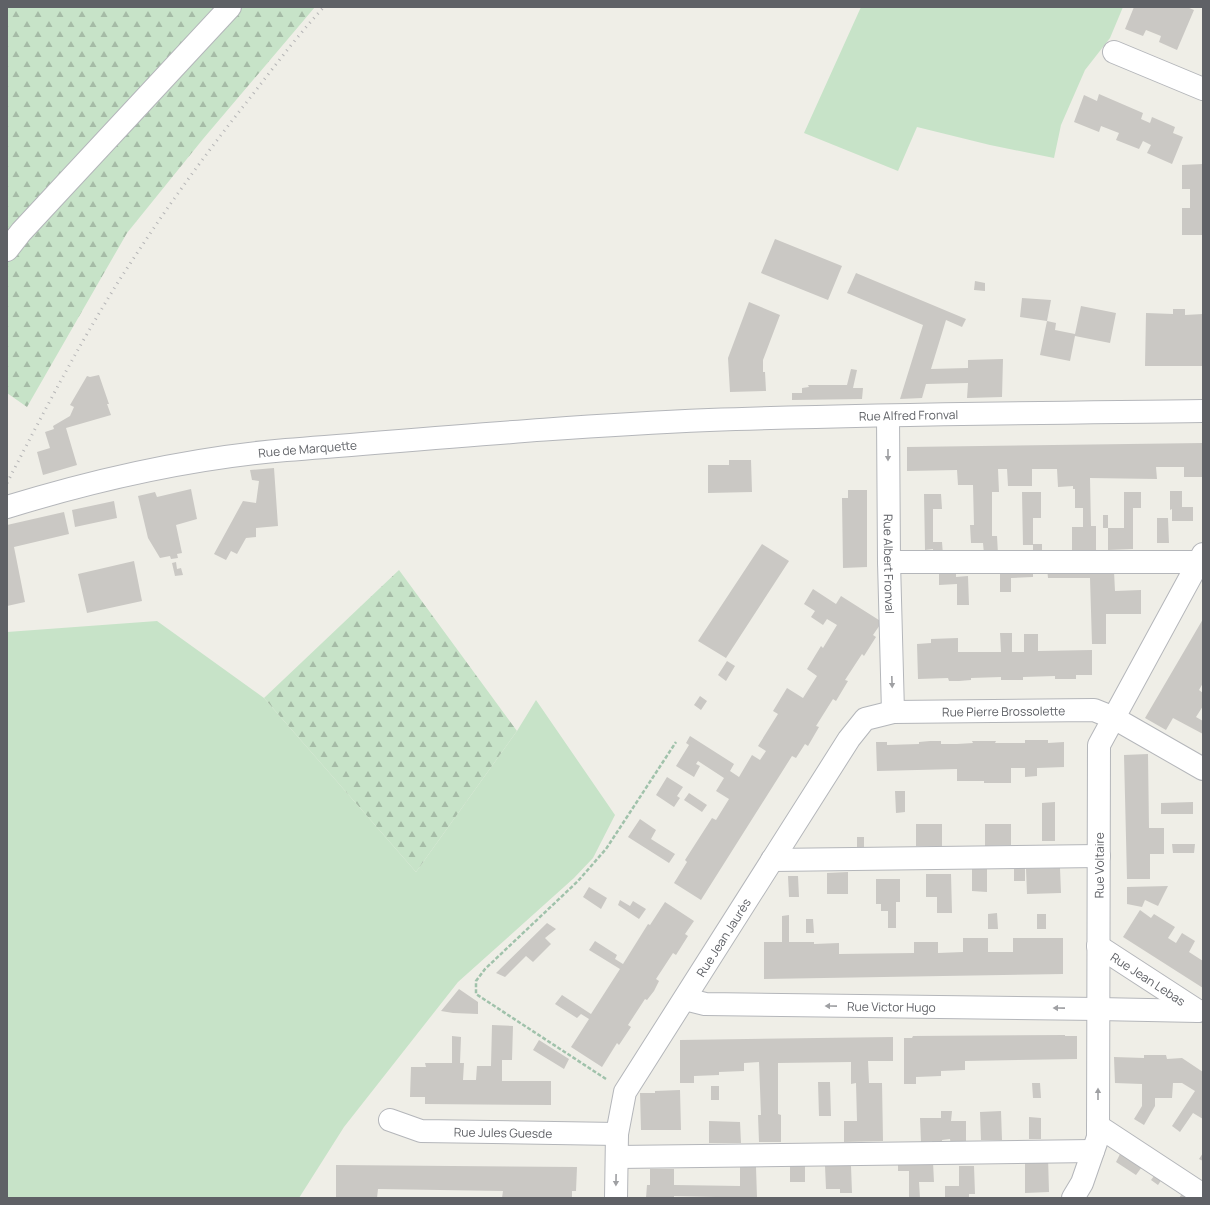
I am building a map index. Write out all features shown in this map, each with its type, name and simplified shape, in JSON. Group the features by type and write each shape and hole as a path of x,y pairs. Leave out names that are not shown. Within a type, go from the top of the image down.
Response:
{"street":[{"path":"7,250 230,7"},
{"path":"1114,52 1203,89"},
{"name":"Rue Alfred Fronval","path":"614,426 743,419 1203,411"},
{"name":"Rue Albert Fronval","path":"888,416 889,562 893,712"},
{"name":"Rue de Marquette","path":"7,507 89,484 175,464 242,454 614,426"},
{"path":"889,562 1201,558"},
{"name":"Rue Voltaire","path":"1073,1198 1082,1183 1098,1137 1099,745 1201,558"},
{"name":"Rue Pierre Brossolette","path":"893,712 1094,710 1114,718 1203,769"},
{"name":"Rue Jean Jaurès","path":"616,1198 617,1134 626,1092 849,739 865,719 893,712"},
{"path":"772,860 1099,856"},
{"name":"Rue Jean Lebas","path":"1098,946 1200,1013"},
{"name":"Rue Victor Hugo","path":"685,999 704,1004 1098,1009"},
{"name":"Rue Jean Lebas","path":"1098,1009 1200,1013"},
{"name":"Rue Jules Guesde","path":"390,1120 421,1131 617,1134"},
{"path":"1098,1126 1203,1195"},
{"path":"617,1157 1093,1151"}],"path":[{"path":"626,1092 476,994 476,981 485,969 578,881 606,849 676,742"}],"green space":[{"path":"7,7 315,7 203,139 127,233 27,407 7,393"},
{"path":"861,7 1123,7 1110,38 1085,70 1061,125 1054,158 990,145 917,127 898,171 804,133"},
{"path":"399,570 517,731 416,872 264,698"},
{"path":"157,621 264,698 416,872 517,731 536,700 615,815 593,858 574,878 458,982 344,1127 299,1198 7,1198 7,632"}],"building":[{"path":"1134,7 1187,7 1194,10 1177,50 1159,42 1161,36 1146,30 1143,36 1125,29"},
{"path":"1099,94 1143,113 1141,119 1150,123 1152,117 1175,127 1173,133 1183,137 1172,164 1147,153 1151,145 1143,141 1139,149 1116,140 1119,133 1101,126 1099,132 1074,122 1084,95 1097,101"},
{"path":"1203,164 1203,235 1182,235 1182,208 1190,208 1190,189 1182,189 1182,165"},
{"path":"775,239 842,266 828,300 761,273"},
{"path":"856,273 966,319 962,327 946,320 931,369 968,368 968,360 1003,359 1002,397 967,398 968,383 926,384 922,398 900,399 923,325 847,293"},
{"path":"975,281 985,283 985,291 974,290"},
{"path":"1022,298 1051,300 1047,321 1020,317"},
{"path":"749,302 780,315 763,360 766,391 730,392 728,358"},
{"path":"1081,306 1116,313 1110,343 1075,336 1070,361 1040,355 1047,321 1056,323 1055,330 1075,334"},
{"path":"1173,309 1185,309 1185,315 1203,314 1203,366 1145,366 1146,313 1173,314"},
{"path":"851,369 857,370 853,388 863,388 862,399 792,400 792,393 802,393 802,388 809,387 808,385 847,385"},
{"path":"99,375 109,404 107,404 111,415 66,428 77,465 43,475 37,452 50,448 45,432 54,429 53,426 70,416 74,407 70,405 87,376 90,377"},
{"path":"1203,443 1203,477 1184,477 1184,467 1156,467 1157,479 1090,478 1091,526 1096,526 1096,550 1072,550 1072,527 1083,527 1083,508 1075,508 1075,489 1073,489 1073,486 1058,487 1057,469 1032,469 1032,486 1008,486 1007,469 998,469 999,492 992,492 992,536 997,536 998,554 984,554 983,543 971,543 970,525 974,525 973,485 958,485 957,470 907,471 907,447"},
{"path":"729,460 751,460 752,492 708,493 708,465 729,465"},
{"path":"274,468 278,526 256,528 256,537 246,538 237,554 231,551 226,560 214,554 243,501 256,503 259,481 252,480 250,470"},
{"path":"191,489 197,519 176,525 182,553 177,554 178,558 171,559 170,556 160,558 148,538 138,496 155,492 157,497"},
{"path":"848,490 867,490 867,567 843,568 842,498 848,498"},
{"path":"1170,491 1182,491 1182,507 1193,507 1193,521 1172,521 1172,509 1170,510"},
{"path":"1022,492 1041,492 1041,518 1033,518 1033,544 1042,544 1042,557 1033,557 1033,545 1023,545"},
{"path":"1124,492 1141,492 1141,508 1133,508 1133,549 1108,550 1108,528 1124,528"},
{"path":"924,494 941,494 942,509 933,509 933,542 942,542 943,555 933,555 933,549 925,550"},
{"path":"114,501 117,518 75,527 72,510"},
{"path":"64,512 69,534 14,547 25,602 7,606 7,525"},
{"path":"1103,515 1108,515 1108,528 1103,528"},
{"path":"1157,518 1168,518 1169,543 1157,543"},
{"path":"762,544 789,561 726,658 698,641"},
{"path":"134,561 142,601 87,613 78,574"},
{"path":"176,562 177,569 181,568 183,575 175,576 172,563"},
{"path":"1047,568 1114,571 1115,591 1141,590 1141,614 1106,614 1106,644 1092,644 1090,578 1048,578"},
{"path":"1000,569 1033,569 1033,577 1011,578 1011,592 1000,592"},
{"path":"939,570 956,570 956,577 968,576 969,605 957,605 957,584 939,585"},
{"path":"813,589 836,604 841,596 882,622 873,635 876,637 864,656 862,654 845,680 848,681 836,701 833,699 816,726 819,727 808,746 805,744 796,758 792,756 701,900 674,883 687,862 685,860 712,818 716,820 729,799 716,791 724,778 698,761 696,764 700,766 694,777 676,766 689,745 686,743 690,736 734,764 730,771 739,777 752,755 760,760 766,751 758,746 778,714 773,711 787,688 803,698 817,676 807,669 821,646 823,648 837,625 827,619 823,625 811,617 815,611 804,604"},
{"path":"1203,619 1203,683 1199,690 1203,693 1203,706 1196,717 1203,721 1203,734 1173,718 1166,730 1145,718"},
{"path":"1000,633 1012,633 1012,652 1024,652 1024,634 1038,634 1038,651 1092,650 1092,675 1076,675 1076,679 1055,679 1055,676 1023,677 1023,680 1001,680 1001,677 971,678 971,680 959,681 949,681 948,678 918,679 917,644 931,643 931,639 958,638 958,652 1001,652"},
{"path":"727,661 735,666 726,681 718,675"},
{"path":"700,696 707,701 701,710 694,705"},
{"path":"1025,740 1048,740 1048,743 1064,742 1064,767 1037,768 1037,776 1025,777 1025,768 1011,768 1011,783 957,781 957,769 877,771 876,742 887,742 887,745 919,744 919,742 930,741 941,741 941,744 973,743 972,741 1025,743"},
{"path":"1148,754 1149,828 1164,828 1164,854 1150,854 1150,879 1127,879 1124,755"},
{"path":"667,777 683,787 677,796 680,798 674,807 656,795"},
{"path":"895,791 905,791 905,812 896,813"},
{"path":"689,793 707,805 702,812 684,800"},
{"path":"1055,802 1055,841 1042,841 1042,803"},
{"path":"1193,802 1193,814 1161,814 1161,803"},
{"path":"640,819 656,830 651,839 675,854 669,863 628,837"},
{"path":"916,824 942,824 942,846 916,846"},
{"path":"985,824 1011,824 1011,845 985,846"},
{"path":"857,837 864,837 864,847 857,847"},
{"path":"1172,844 1195,844 1194,853 1173,853"},
{"path":"1014,865 1025,865 1025,881 1014,881"},
{"path":"987,868 987,892 972,891 972,869"},
{"path":"1060,868 1061,893 1027,894 1026,869"},
{"path":"848,872 848,894 827,894 827,873"},
{"path":"926,874 951,874 952,913 937,913 937,897 926,897"},
{"path":"788,876 798,876 799,897 789,897"},
{"path":"876,879 900,879 900,902 896,902 896,928 888,928 888,911 881,911 881,904 876,904"},
{"path":"1168,886 1158,906 1145,900 1142,907 1127,904 1127,887"},
{"path":"589,887 607,898 601,909 583,897"},
{"path":"620,900 630,906 633,901 646,909 639,919 618,905"},
{"path":"665,902 694,921 685,934 688,936 676,955 673,953 656,979 659,981 654,991 647,1000 645,999 628,1025 631,1027 619,1045 617,1043 602,1067 571,1047 589,1019 581,1014 577,1018 555,1004 562,995 591,1014 620,969 589,950 595,941 617,955 615,959 623,964 648,924 650,925"},
{"path":"1140,910 1151,918 1154,914 1175,927 1168,938 1176,943 1182,933 1195,941 1189,952 1203,961 1203,988 1123,937"},
{"path":"997,913 998,929 988,929 988,914"},
{"path":"1037,914 1046,914 1046,929 1037,929"},
{"path":"789,915 789,942 814,942 814,944 839,943 839,954 914,953 914,942 938,942 938,953 963,952 963,938 988,938 988,952 1013,952 1013,938 1063,938 1063,974 764,979 764,942 782,942 782,916"},
{"path":"806,919 813,919 814,933 806,933"},
{"path":"547,923 556,929 545,938 551,944 533,962 526,956 505,977 496,973"},
{"path":"459,989 478,1002 478,1014 441,1011"},
{"path":"492,1025 513,1026 512,1060 502,1060 502,1081 551,1081 551,1105 425,1104 425,1097 410,1097 411,1067 426,1067 425,1063 452,1063 452,1036 461,1037 460,1063 464,1063 463,1080 476,1080 477,1066 491,1066"},
{"path":"913,1036 1077,1036 1077,1059 965,1061 965,1070 941,1071 941,1076 916,1077 916,1084 904,1084 904,1038 912,1038"},
{"path":"893,1037 893,1061 868,1061 869,1083 882,1083 883,1141 844,1142 844,1121 857,1121 856,1083 851,1084 851,1062 778,1063 778,1114 781,1115 781,1142 759,1142 758,1115 761,1115 759,1062 744,1063 744,1071 719,1072 719,1075 694,1076 694,1083 680,1083 680,1040"},
{"path":"539,1040 569,1059 564,1069 533,1050"},
{"path":"1144,1055 1166,1055 1167,1059 1182,1058 1203,1072 1203,1119 1193,1113 1180,1132 1172,1126 1195,1091 1182,1083 1173,1083 1172,1098 1155,1098 1155,1106 1144,1125 1134,1119 1142,1106 1142,1084 1115,1083 1114,1057 1144,1058"},
{"path":"818,1082 830,1082 831,1116 819,1116"},
{"path":"1032,1083 1040,1083 1041,1098 1033,1098"},
{"path":"711,1086 719,1086 719,1100 711,1100"},
{"path":"680,1090 681,1130 641,1130 640,1093"},
{"path":"941,1111 952,1111 951,1121 966,1121 966,1145 951,1145 950,1139 942,1140 942,1147 934,1147 932,1141 921,1142 920,1118 941,1118"},
{"path":"1001,1111 1002,1140 981,1140 980,1112"},
{"path":"1029,1117 1041,1118 1041,1139 1029,1139"},
{"path":"709,1121 740,1122 741,1143 709,1143"},
{"path":"1122,1150 1144,1164 1136,1175 1116,1162"},
{"path":"1203,1153 1203,1161 1199,1159"},
{"path":"1048,1157 1049,1192 1025,1193 1025,1158"},
{"path":"898,1159 933,1162 934,1182 919,1182 920,1198 909,1198 909,1171 898,1171"},
{"path":"790,1161 805,1161 805,1182 790,1182"},
{"path":"336,1165 577,1167 576,1191 572,1191 572,1198 502,1198 503,1191 378,1189 377,1198 336,1198"},
{"path":"825,1166 851,1166 852,1193 840,1193 840,1189 826,1189"},
{"path":"959,1166 974,1166 975,1194 969,1194 969,1198 945,1198 945,1186 959,1186"},
{"path":"740,1167 756,1167 757,1198 674,1196 674,1198 646,1198 647,1185 650,1185 650,1169 674,1169 674,1185 740,1186"},
{"path":"1157,1172 1164,1176 1158,1185 1151,1180"},
{"path":"1184,1191 1195,1198 1179,1198"}],"railway":[{"path":"7,483 86,335 146,240 194,171 229,125 294,42 324,7"}]}
